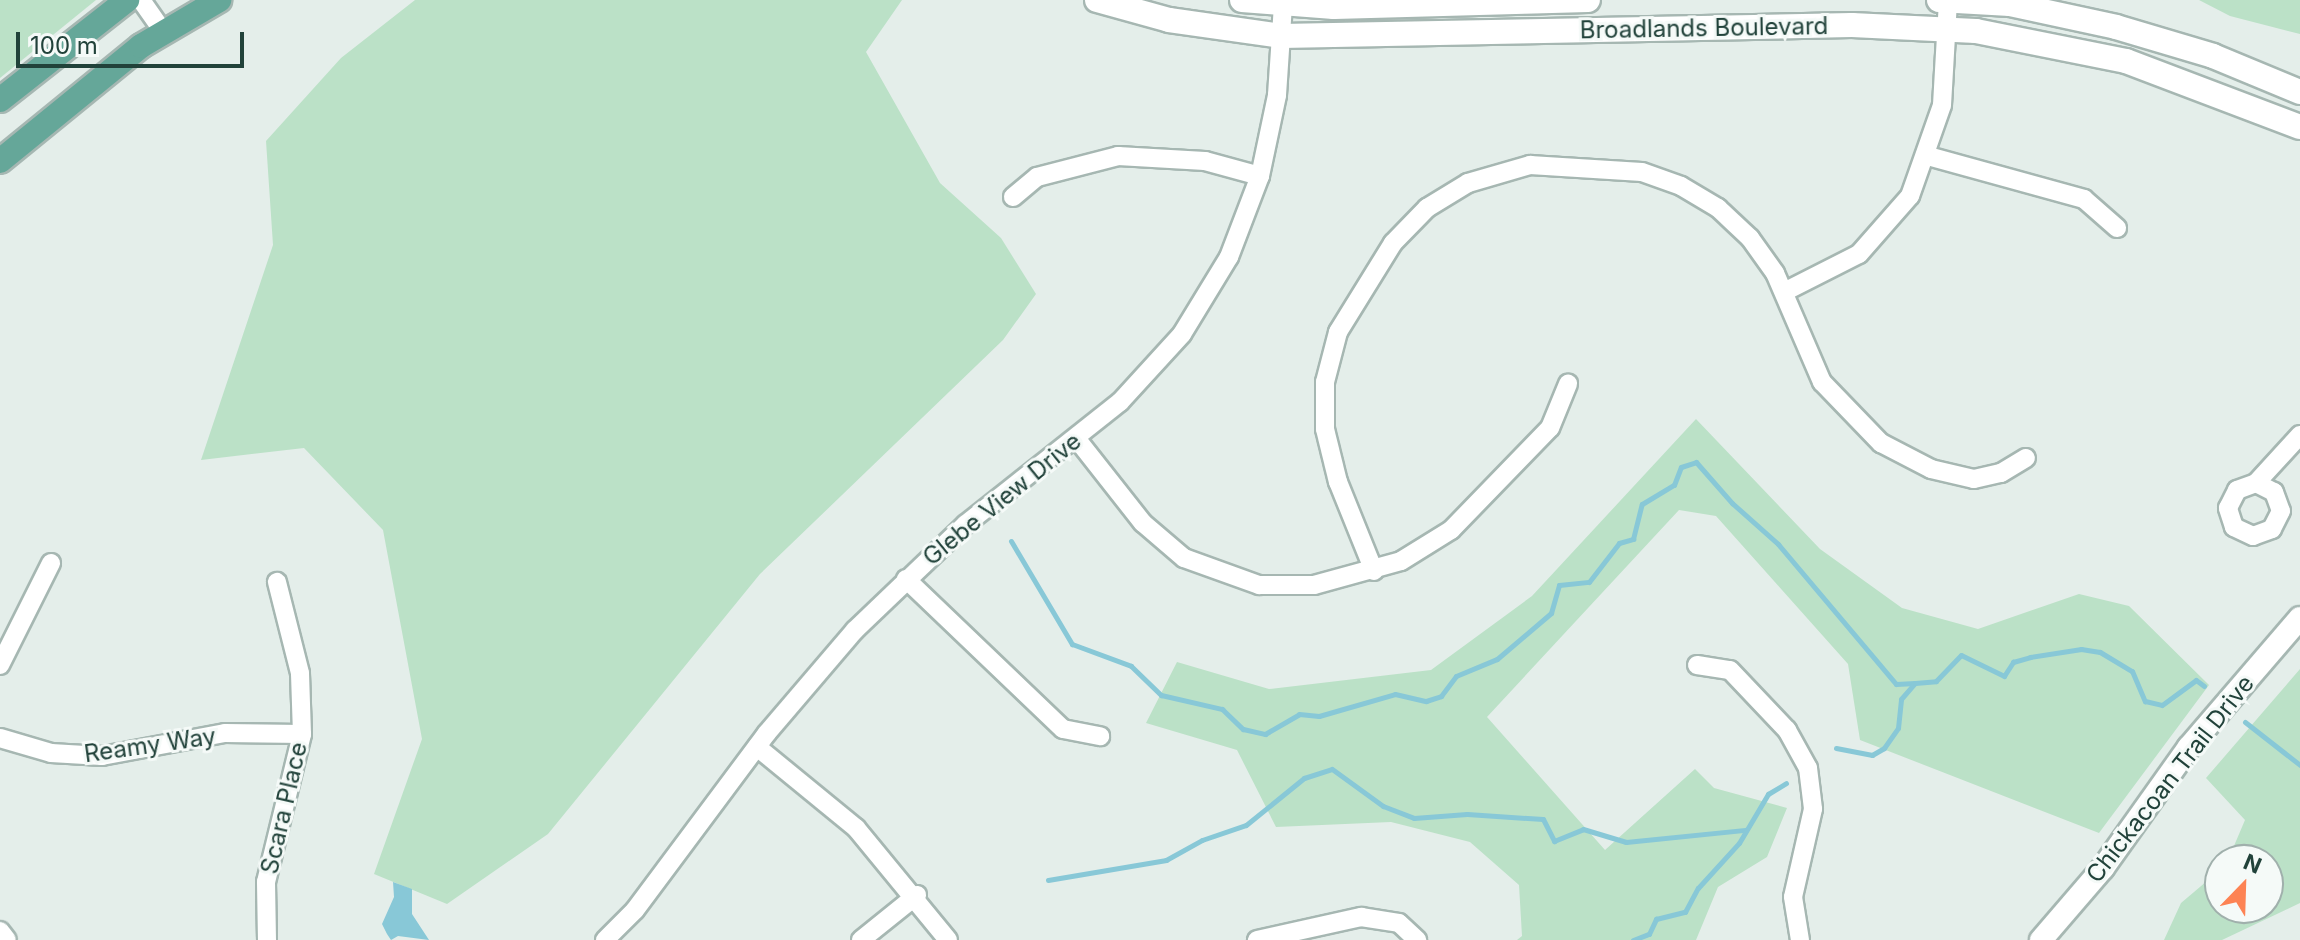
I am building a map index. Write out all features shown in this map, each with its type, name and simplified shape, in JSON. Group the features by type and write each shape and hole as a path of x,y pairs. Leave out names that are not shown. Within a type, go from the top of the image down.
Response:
{"main road":[{"path":"0,100 127,0"},
{"path":"0,161 82,91 163,32 219,0"},
{"name":"Broadlands Boulevard","path":"1097,0 1169,20 1281,36 1867,24 1945,28 2126,61 2300,127"},
{"name":"Broadlands Boulevard","path":"1242,0 1283,5 1588,0"},
{"path":"1939,0 2010,4 2116,27 2213,56 2300,92"}],"street":[{"path":"141,0 163,32"},
{"path":"1784,292 1837,269 1878,238 1910,196 1928,156 1942,105 1948,0"},
{"name":"Glebe View Drive","path":"605,940 635,910 757,747 826,663 906,579 987,507 1076,438 1136,386 1182,334 1229,257 1260,176 1273,122 1283,5"},
{"path":"1013,197 1037,177 1118,156 1205,161 1260,176"},
{"path":"1928,156 2084,199 2117,228"},
{"path":"1374,571 1328,451 1324,405 1329,359 1349,307 1393,243 1446,195 1488,175 1530,165 1642,172 1681,186 1726,215 1763,254 1784,292 1822,382 1881,443 1931,469 1974,479 2001,473 2026,458"},
{"path":"1076,438 1143,523 1184,558 1209,571 1287,587 1374,571 1427,547 1473,510 1550,428 1568,384"},
{"path":"2256,483 2300,435"},
{"path":"0,665 51,563"},
{"path":"906,579 1063,729 1100,736"},
{"name":"Scara Place","path":"267,940 266,882 297,769 302,734 300,673 277,582"},
{"name":"Chickacoan Trail Drive","path":"2049,937 2103,868 2189,747 2300,618"},
{"path":"1697,665 1730,670 1787,730 1808,768 1813,809 1793,897 1800,940"},
{"name":"Reamy Way","path":"0,738 51,753 102,756 225,733 302,734"},
{"path":"757,747 856,828 917,895 948,940"},
{"path":"861,940 917,895"},
{"path":"1257,940 1361,917 1399,923 1417,940"},
{"path":"0,931 7,940"}],"green space":[{"path":"0,0 96,0 0,78"},
{"path":"415,0 902,0 866,52 940,183 1001,238 1036,294 1003,340 760,574 548,834 447,904 374,874 422,739 383,530 304,448 201,460 273,245 266,141 341,58"},
{"path":"2199,0 2300,0 2300,34 2230,16"},
{"path":"1696,419 1820,549 1902,608 1978,629 2079,594 2129,606 2209,685 2099,833 1860,740 1848,664 1716,516 1679,510 1487,717 1605,850 1695,769 1714,788 1787,808 1767,857 1718,887 1696,940 1517,940 1522,936 1519,885 1470,842 1391,822 1276,827 1237,750 1146,723 1177,662 1269,689 1431,670 1532,596"},
{"path":"2300,669 2300,903 2284,911 2284,844 2235,844 2245,820 2206,778"},
{"path":"2204,884 2204,924 2256,924 2222,940 2164,940 2181,903"}],"water":[{"path":"393,882 412,889 412,914 429,940 398,936 391,940 387,934 382,924 394,897"}],"waterway":[{"path":"1011,541 1072,644 1131,666 1161,695 1222,709 1243,729 1265,734 1299,714 1319,716 1395,694 1426,701 1441,696 1456,676 1497,659 1551,613 1559,585 1589,582 1619,543 1633,539 1642,504 1674,485 1681,467 1696,462 1732,503 1778,544 1896,684 1915,683"},
{"path":"1836,748 1872,755 1884,748 1898,728 1901,699 1915,683 1936,681 1961,655 2004,676 2013,662 2030,657 2081,649 2100,652 2132,671 2145,701 2162,705 2196,680 2204,686"},
{"path":"2245,722 2300,765"},
{"path":"1048,880 1166,860 1202,840 1246,825 1304,778 1332,769 1383,806 1414,818 1467,814 1543,819 1554,841 1583,829 1626,842 1745,830"},
{"path":"1633,940 1649,934 1656,919 1685,912 1698,888 1739,843 1768,794 1786,783"}]}
